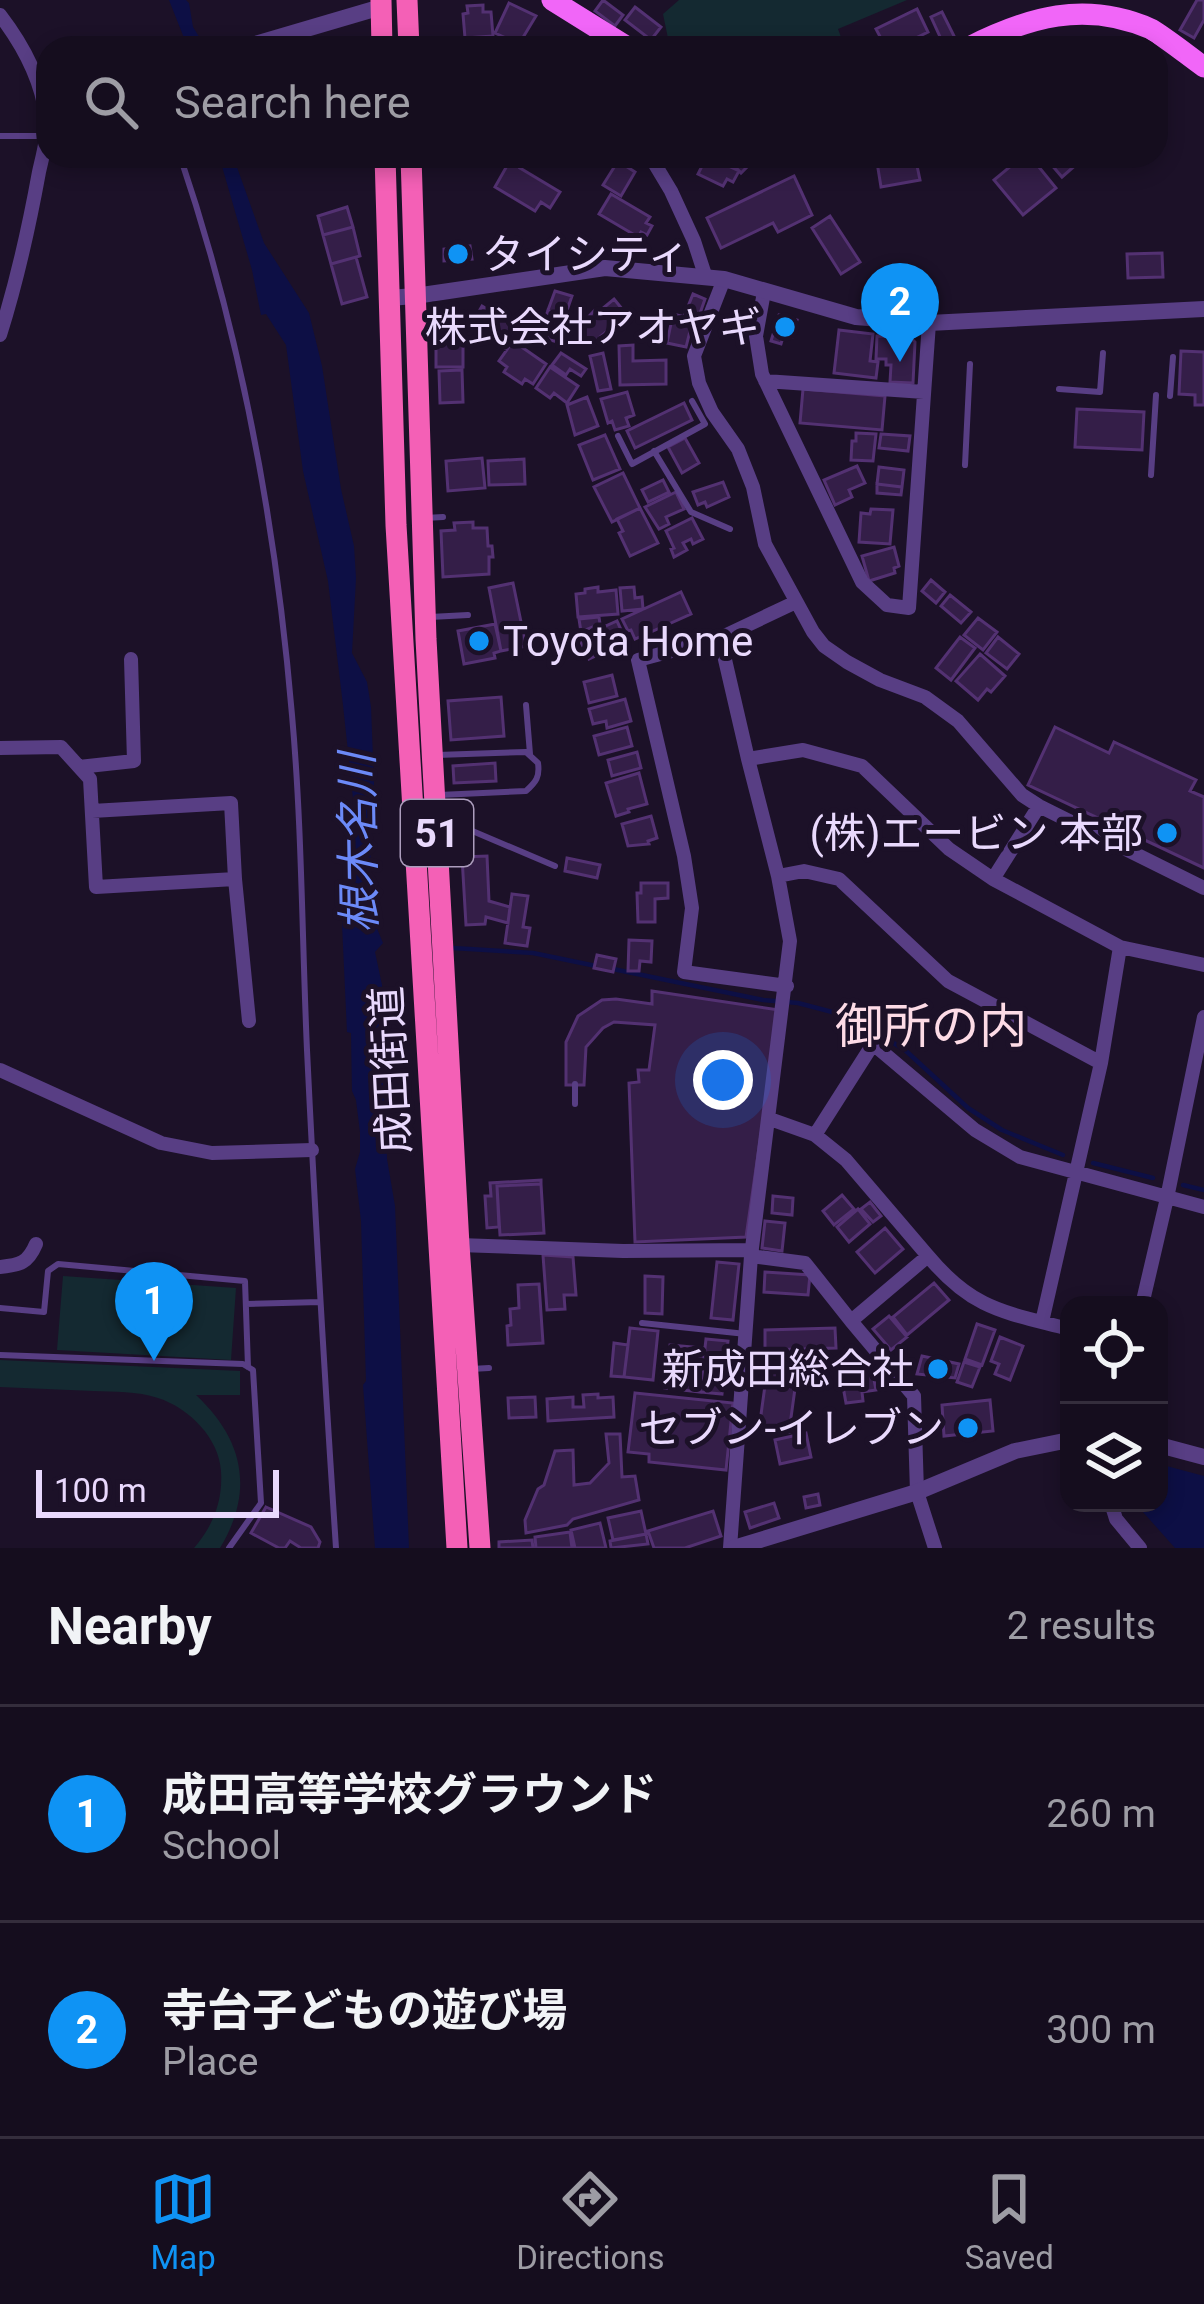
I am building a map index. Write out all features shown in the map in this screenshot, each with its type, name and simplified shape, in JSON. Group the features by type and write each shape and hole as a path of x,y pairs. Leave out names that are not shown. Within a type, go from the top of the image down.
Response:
{"highway":[{"path":"410,36 411,1"},
{"path":"381,4 382,36"},
{"name":"成田街道","path":"386,168 396,525 457,1548"},
{"name":"成田街道","path":"411,168 433,518 425,617 459,1245 478,1368 480,1548"}],"main road":[{"path":"552,0 609,36"},
{"path":"381,4 411,1"},
{"path":"1008,36 1034,8 1091,9 1124,17 1161,36"},
{"path":"1168,41 1204,67"}],"street":[{"path":"281,36 381,4"},
{"path":"0,15 28,56 36,80"},
{"path":"0,335 40,168"},
{"path":"656,168 715,279 694,356 699,383 712,412 738,448 765,544 813,632 824,646 880,680 926,697 970,733 1022,794 1039,806 1204,888"},
{"path":"389,298 605,268 715,279 856,317 929,322 1204,309"},
{"path":"764,292 756,336 765,381 862,582 887,604 909,608 929,322"},
{"path":"765,381 924,392"},
{"path":"786,988 684,972 692,908 638,660 720,638 796,602"},
{"path":"720,638 790,941 752,1253 732,1548 917,1492 1015,1451 1060,1442"},
{"path":"79,767 134,760 131,659"},
{"path":"0,748 61,747 90,779 96,887 235,879"},
{"path":"748,759 803,750 862,766 949,849 993,879 1120,947 1204,965"},
{"path":"92,811 231,803 249,1022"},
{"path":"993,879 1039,806"},
{"path":"778,876 804,871 838,879 948,981 1101,1063"},
{"path":"1042,1322 1101,1063 1120,947"},
{"path":"1144,1296 1204,1017"},
{"path":"815,1135 873,1044 975,1130 1019,1156 1204,1207"},
{"path":"0,1070 161,1143 212,1153 312,1150"},
{"path":"770,1119 815,1135 846,1160 949,1282 988,1307 1060,1327"},
{"path":"0,1267 22,1264 36,1244"},
{"path":"459,1245 752,1253 805,1263 914,1396 917,1492 935,1548"},
{"path":"851,1321 928,1256"},
{"path":"1168,1447 1204,1457"},
{"path":"1114,1512 1140,1548"}],"lane":[{"path":"0,136 36,136"},
{"path":"184,168 249,406 281,605 293,718 336,1548"},
{"path":"1059,389 1100,392 1103,353"},
{"path":"1170,396 1173,357"},
{"path":"965,465 970,364"},
{"path":"1151,475 1156,395"},
{"path":"618,436 632,464 705,424 692,400"},
{"path":"655,451 691,512 730,529"},
{"path":"425,617 468,616"},
{"path":"526,705 530,754"},
{"path":"433,755 526,752 538,763 540,773 526,791 435,795"},
{"path":"436,828 463,827 555,866"},
{"path":"575,1084 575,1104"},
{"path":"0,1308 44,1312 48,1271 58,1264 245,1281 248,1367"},
{"path":"246,1304 320,1301"},
{"path":"642,1324 746,1334"},
{"path":"0,1355 243,1364 253,1370 261,1504 229,1548"},
{"path":"744,1366 808,1366"}],"shaded area":[{"path":"679,0 907,0 838,29 841,36 668,36 663,14"},
{"path":"63,1276 236,1288 231,1360 57,1350"},
{"path":"0,1360 240,1371 240,1395 196,1395 224,1429 239,1466 238,1506 220,1548 194,1548 215,1512 221,1471 215,1447 191,1417 170,1403 142,1394 0,1387"}],"water":[{"path":"169,0 189,3 199,36 183,36"},
{"name":"根木名川","path":"222,168 237,168 264,243 309,313 354,546 352,653 367,682 371,707 374,784 369,892 383,943 375,952 382,985 387,1159 395,1206 409,1548 375,1548 355,1169 360,1132 352,1091 342,924 355,817 328,581 303,471 286,345 266,314 261,315"},
{"path":"1168,1466 1204,1476 1204,1548 1175,1548 1143,1512 1168,1512"}],"building":[{"path":"603,0 623,15 615,26 595,11"},
{"path":"1197,0 1204,0 1204,20 1194,38 1180,30"},
{"path":"509,3 536,16 524,36 495,33"},
{"path":"483,5 483,12 491,12 493,36 465,36 467,6"},
{"path":"635,7 661,27 654,36 646,36 625,20"},
{"path":"917,9 928,32 880,36 876,29"},
{"path":"942,12 954,36 940,36 931,17"},
{"path":"506,168 520,168 560,192 550,208 541,202 535,211 495,187"},
{"path":"614,168 635,172 621,196 603,185"},
{"path":"701,168 739,171 733,182 727,179 723,186 698,174"},
{"path":"878,168 918,168 920,180 881,187"},
{"path":"1008,168 1040,168 1056,188 1023,215 994,180"},
{"path":"794,176 812,215 778,232 773,223 721,248 707,218"},
{"path":"611,194 650,217 647,235 641,232 638,237 599,214"},
{"path":"347,207 353,227 323,235 318,216"},
{"path":"830,216 860,262 841,274 812,228"},
{"path":"353,227 360,256 331,264 323,235"},
{"name":"タイシティ","path":"470,246 472,259 444,261 444,249"},
{"path":"1162,253 1163,277 1128,278 1127,254"},
{"path":"356,257 367,297 342,304 331,264"},
{"path":"555,291 572,296 565,316 548,310"},
{"path":"693,294 705,299 698,319 685,314"},
{"path":"614,299 627,315 589,346 576,330"},
{"path":"482,306 519,328 506,349 470,327"},
{"path":"548,310 565,316 557,342 540,337"},
{"path":"673,314 693,319 686,347 667,343"},
{"name":"株式会社アオヤギ","path":"779,315 797,320 792,337 784,334 781,344 771,341"},
{"path":"436,327 463,327 463,367 436,367"},
{"path":"839,330 873,334 870,361 878,362 876,378 834,373"},
{"path":"877,336 910,337 915,342 913,383 890,382 891,365 886,365 886,359 876,359"},
{"path":"513,341 546,364 533,384 525,379 522,384 504,372 507,367 499,361"},
{"path":"633,345 633,361 666,360 666,384 620,385 619,346"},
{"path":"1181,351 1204,352 1204,405 1195,405 1195,395 1179,394"},
{"path":"561,353 586,369 581,376 570,369 566,375 552,365"},
{"path":"603,353 611,389 598,391 590,356"},
{"path":"550,367 578,386 567,403 536,388"},
{"path":"462,370 463,402 440,403 439,371"},
{"path":"803,389 885,396 882,430 800,423"},
{"path":"627,392 634,415 626,418 629,426 615,430 601,399"},
{"path":"587,397 598,426 575,435 567,405"},
{"path":"684,403 692,420 635,448 627,431"},
{"path":"1077,409 1144,412 1142,450 1075,447"},
{"path":"856,433 876,434 873,461 851,460"},
{"path":"881,434 910,436 908,451 879,448"},
{"path":"605,435 620,469 593,480 579,445"},
{"path":"685,438 699,463 682,473 668,447"},
{"path":"482,458 485,488 448,491 446,461"},
{"path":"524,459 525,484 489,485 488,461"},
{"path":"857,466 865,483 849,490 852,497 835,505 824,480"},
{"path":"879,467 904,470 902,487 877,484"},
{"path":"623,473 640,508 612,522 594,487"},
{"path":"663,480 669,492 648,502 642,490"},
{"path":"723,482 729,497 707,507 705,502 698,505 693,492"},
{"path":"877,484 902,487 901,495 877,493"},
{"path":"676,492 684,509 666,517 669,524 659,529 645,507"},
{"path":"640,508 658,543 630,556 617,519"},
{"path":"871,509 893,510 890,544 859,542 861,513 870,514"},
{"path":"692,518 703,539 683,543 687,550 674,557 666,531"},
{"path":"473,522 473,528 487,528 493,557 489,557 489,574 443,577 441,531 455,530 454,523"},
{"path":"894,547 899,566 895,573 869,581 862,556"},
{"path":"931,580 945,592 936,603 922,591"},
{"path":"513,583 526,646 501,651 489,588"},
{"path":"598,587 598,592 616,590 618,614 578,617 576,594"},
{"path":"634,587 635,598 642,597 643,609 622,611 620,588"},
{"path":"681,592 691,614 635,639 628,631 622,619"},
{"path":"950,595 971,612 961,623 941,606"},
{"path":"599,617 600,624 581,632 579,619"},
{"path":"978,618 997,632 983,650 964,635"},
{"path":"617,621 623,634 618,636 621,644 589,659 579,638"},
{"name":"Toyota Home","path":"495,624 501,651 494,653 495,658 464,664 458,631"},
{"path":"960,637 975,648 951,680 936,668"},
{"path":"998,637 1019,654 1007,669 986,653"},
{"path":"980,654 1005,676 978,700 956,681"},
{"path":"612,675 617,696 589,703 584,682"},
{"path":"501,697 504,736 451,740 448,701"},
{"path":"625,699 631,721 607,728 606,721 593,724 589,709"},
{"path":"627,727 632,746 599,755 594,736"},
{"name":"(株)エービン 本部","path":"1055,727 1109,753 1114,742 1196,780 1190,791 1204,797 1204,868 1028,785"},
{"path":"637,752 641,768 612,776 608,760"},
{"path":"495,763 496,781 454,783 453,766"},
{"path":"639,773 647,804 616,816 606,783"},
{"path":"651,816 657,838 649,844 628,846 622,824"},
{"path":"487,856 489,901 510,907 508,923 486,917 485,924 466,925 462,857"},
{"path":"567,858 600,865 597,878 565,871"},
{"path":"641,883 668,883 668,898 655,899 655,922 638,922"},
{"path":"512,894 528,896 523,927 530,928 527,946 505,943"},
{"path":"629,940 652,941 651,962 640,961 639,971 628,971"},
{"path":"597,955 616,959 613,972 594,968"},
{"path":"652,991 779,1010 746,1237 635,1242 629,1083 639,1082 638,1070 649,1070 655,1025 614,1022 603,1028 586,1047 584,1085 566,1085 566,1042 578,1016 602,1000 652,1004"},
{"path":"541,1180 541,1184 497,1186 499,1227 487,1228 485,1196 491,1196 490,1183"},
{"path":"541,1184 544,1233 500,1235 497,1186"},
{"path":"842,1195 854,1209 834,1225 823,1211"},
{"path":"773,1196 793,1198 792,1215 772,1213"},
{"path":"870,1202 881,1216 873,1222 861,1209"},
{"path":"858,1209 870,1224 849,1242 837,1227"},
{"path":"765,1221 785,1223 782,1251 762,1248"},
{"path":"885,1228 903,1249 875,1273 857,1252"},
{"path":"543,1255 573,1257 576,1295 564,1295 565,1309 547,1310"},
{"path":"717,1262 739,1264 733,1320 711,1318"},
{"path":"765,1272 810,1275 808,1295 764,1292"},
{"path":"645,1276 663,1277 662,1314 645,1313"},
{"path":"934,1283 949,1300 907,1335 893,1317"},
{"path":"539,1284 543,1343 508,1345 510,1309 519,1308 518,1285"},
{"path":"889,1316 907,1337 891,1350 873,1329"},
{"path":"977,1324 995,1330 982,1365 965,1359"},
{"path":"630,1328 658,1331 653,1380 624,1377"},
{"path":"835,1328 836,1348 765,1350 765,1330"},
{"path":"1000,1337 1023,1346 1010,1380 995,1374 999,1364 991,1361"},
{"path":"706,1339 728,1341 722,1394 700,1392"},
{"path":"614,1343 628,1345 624,1377 611,1376"},
{"path":"670,1345 705,1348 700,1392 665,1388"},
{"name":"新成田総合社","path":"922,1356 959,1364 955,1378 917,1374"},
{"path":"870,1359 876,1390 862,1392 863,1401 846,1403 839,1364"},
{"path":"964,1362 980,1367 972,1387 957,1382"},
{"path":"767,1371 797,1374 789,1432 759,1429"},
{"path":"635,1393 733,1403 726,1470 649,1462 649,1454 628,1452"},
{"path":"598,1394 598,1398 613,1397 614,1417 548,1421 547,1399 573,1397 573,1407 584,1407 583,1395"},
{"path":"535,1397 536,1417 509,1418 508,1398"},
{"path":"990,1400 993,1431 944,1436 942,1405"},
{"path":"806,1433 811,1457 780,1464 775,1440"},
{"path":"606,1434 620,1434 622,1477 635,1476 639,1500 573,1519 567,1525 526,1533 525,1520 555,1451 573,1450 574,1485 590,1483 609,1463"},
{"path":"818,1494 820,1505 806,1508 804,1497"},
{"path":"774,1503 779,1518 750,1528 745,1512"},
{"path":"266,1507 311,1527 320,1542 318,1548 301,1548 290,1541 279,1548 251,1533"},
{"path":"641,1511 646,1534 613,1540 608,1518"},
{"path":"713,1511 721,1536 685,1548 654,1548 648,1531"},
{"path":"600,1523 606,1548 575,1548 571,1530"},
{"path":"570,1532 572,1548 536,1548 535,1537"},
{"path":"646,1534 648,1544 611,1548 610,1541"},
{"path":"532,1540 533,1548 499,1548 499,1542"}],"waterway":[{"path":"453,948 533,953 596,966"},
{"path":"613,969 851,1017 905,1050 968,1108 1002,1130 1063,1155"},
{"path":"1093,1163 1153,1178"},
{"path":"1183,1185 1204,1190"}],"place":[{"name":"タイシティ","path":"458,254"},
{"name":"株式会社アオヤギ","path":"785,327"},
{"name":"寺台子どもの遊び場","path":"900,362"},
{"name":"Toyota Home","path":"479,641"},
{"name":"(株)エービン 本部","path":"1167,833"},
{"name":"成田高等学校グラウンド","path":"154,1361"},
{"name":"新成田総合社","path":"938,1369"},
{"name":"セブン-イレブン","path":"968,1428"}],"district":[{"name":"御所の内","path":"931,1026"}]}
